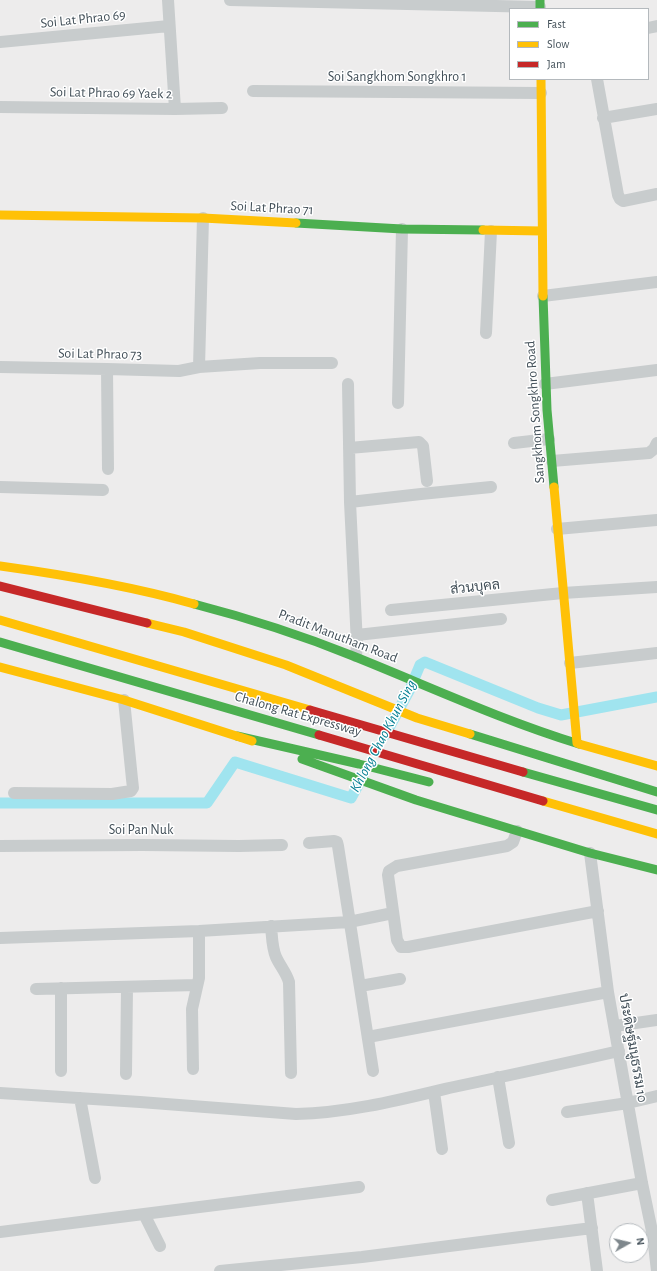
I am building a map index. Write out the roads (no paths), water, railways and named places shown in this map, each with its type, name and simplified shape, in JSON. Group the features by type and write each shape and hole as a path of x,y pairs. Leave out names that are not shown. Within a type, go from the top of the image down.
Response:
{"main road":[{"name":"Sangkhom Songkhro Road","path":"541,80 542,296 545,384 577,743"},
{"name":"Soi Lat Phrao 71","path":"0,215 203,218 402,229 542,231"},
{"name":"Pradit Manutham Road","path":"0,566 42,571 135,588 165,595 251,620 356,656 507,720 577,743 657,766"},
{"path":"0,586 184,632 286,665 417,718 657,792"},
{"name":"Chalong Rat Expressway","path":"0,620 657,810"},
{"name":"Chalong Rat Expressway","path":"0,642 657,834"},
{"path":"0,667 124,700 237,736 416,800 517,831 657,870"},
{"path":"237,736 359,764 436,784"}],"street":[{"path":"168,0 175,109"},
{"path":"230,0 540,5"},
{"name":"Soi Lat Phrao 69","path":"0,42 169,26"},
{"path":"598,80 618,195 620,199 623,201 657,194"},
{"name":"Soi Sangkhom Songkhro 1","path":"253,91 541,93"},
{"name":"Soi Lat Phrao 69 Yaek 2","path":"0,107 175,109 222,108"},
{"path":"604,118 657,109"},
{"path":"199,367 203,218"},
{"path":"398,403 402,229"},
{"path":"486,333 491,231"},
{"path":"542,296 657,282"},
{"name":"Soi Lat Phrao 73","path":"0,368 107,368 179,371 199,367 260,363 332,363"},
{"path":"107,368 108,469"},
{"path":"545,384 657,370"},
{"path":"348,384 350,502 357,634 356,656"},
{"path":"514,443 549,439"},
{"path":"349,448 419,442 423,446 426,481"},
{"path":"552,461 649,453 654,449 657,443"},
{"path":"0,487 103,490"},
{"path":"350,502 491,487"},
{"path":"557,529 657,520"},
{"name":"ส่วนบุคล","path":"391,610 563,593 657,587"},
{"path":"357,634 501,620"},
{"path":"570,663 657,653"},
{"path":"14,793 112,794 131,791 133,788 124,700"},
{"path":"517,831 513,842 507,846 392,868 388,875 397,940 402,947 598,911"},
{"path":"309,843 337,842 373,1071"},
{"name":"Soi Pan Nuk","path":"0,846 282,845"},
{"name":"ประดิษฐ์มนูธรรม 10","path":"590,852 608,992 642,1183 653,1236 657,1271"},
{"path":"0,938 199,931 349,922 393,914"},
{"path":"271,926 274,953 289,982 291,1073"},
{"path":"193,1069 192,1009 200,967 199,931"},
{"path":"360,986 400,979"},
{"path":"36,989 197,985"},
{"path":"126,987 126,1074"},
{"path":"61,988 61,1071"},
{"path":"368,1037 608,992"},
{"path":"615,1026 657,1020"},
{"path":"0,1093 183,1104 296,1114 317,1114 379,1104 619,1052"},
{"path":"498,1078 509,1143"},
{"path":"434,1092 442,1149"},
{"path":"567,1112 628,1103 657,1096"},
{"path":"80,1098 94,1178"},
{"path":"552,1200 642,1183"},
{"path":"0,1232 359,1187"},
{"path":"587,1193 597,1271"},
{"path":"144,1214 160,1246"},
{"path":"220,1271 362,1256 592,1228"}],"waterway":[{"name":"Khlong Chao Khun Sing","path":"385,735 410,689 420,665 425,662 538,708 561,715 657,697"},
{"name":"Khlong Chao Khun Sing","path":"0,803 207,803 235,762 351,798 363,776"}]}
